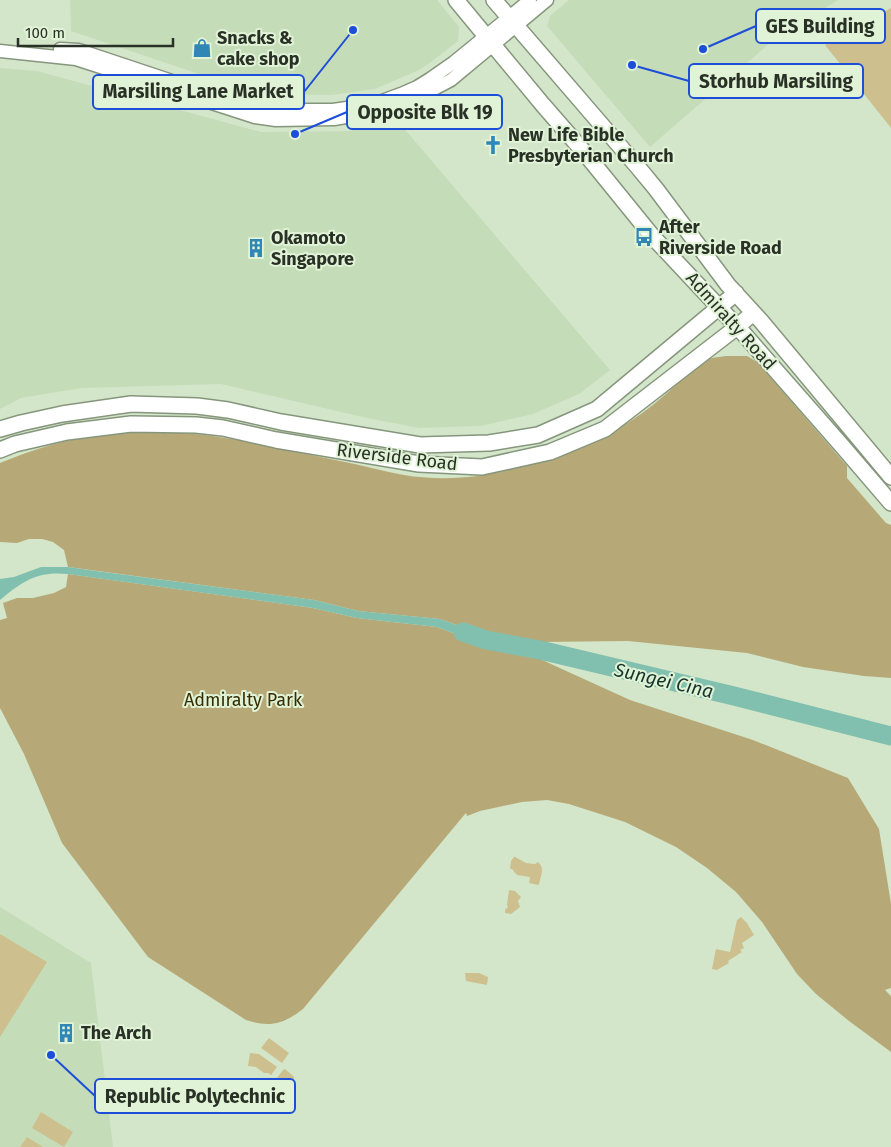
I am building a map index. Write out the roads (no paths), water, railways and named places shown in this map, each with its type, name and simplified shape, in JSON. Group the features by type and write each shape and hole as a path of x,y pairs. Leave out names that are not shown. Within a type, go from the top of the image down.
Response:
{"main road":[{"name":"Admiralty Road","path":"456,0 653,237 738,327 891,503"},
{"name":"Admiralty Road","path":"494,0 656,189 728,285 891,477"},
{"name":"Riverside Road","path":"0,429 62,414 131,404 188,405 228,410 281,422 420,445 489,443 538,435 597,409 736,293"},
{"name":"Riverside Road","path":"0,450 15,444 67,432 131,424 196,425 222,428 276,440 419,464 482,467 550,452 604,429 738,327 753,313"}],"street":[{"path":"512,21 530,0"},
{"path":"0,52 76,58 216,100 269,110 333,110 374,104 401,94 430,79 489,40 512,21 547,0"},
{"path":"0,43 80,50 216,100"}],"water":[{"path":"41,567 68,567 314,600 358,611 440,619 488,636 485,645 437,627 357,618 313,608 57,573 31,579 0,600 0,579 14,577"}],"waterway":[{"name":"Sungei Cina","path":"463,632 486,640 540,650 891,736"}],"place":[{"name":"Marsiling Lane Market","path":"353,30"},
{"name":"Snacks & cake shop","path":"202,48"},
{"name":"GES Building","path":"703,49"},
{"name":"Storhub Marsiling","path":"632,65"},
{"name":"Opposite Blk 19","path":"295,134"},
{"name":"New Life Bible Presbyterian Church","path":"493,145"},
{"name":"After Riverside Road","path":"644,237"},
{"name":"Okamoto Singapore","path":"256,248"},
{"name":"The Arch","path":"66,1033"},
{"name":"Republic Polytechnic","path":"51,1055"}],"park label":[{"name":"Admiralty Park","path":"243,700"}]}
